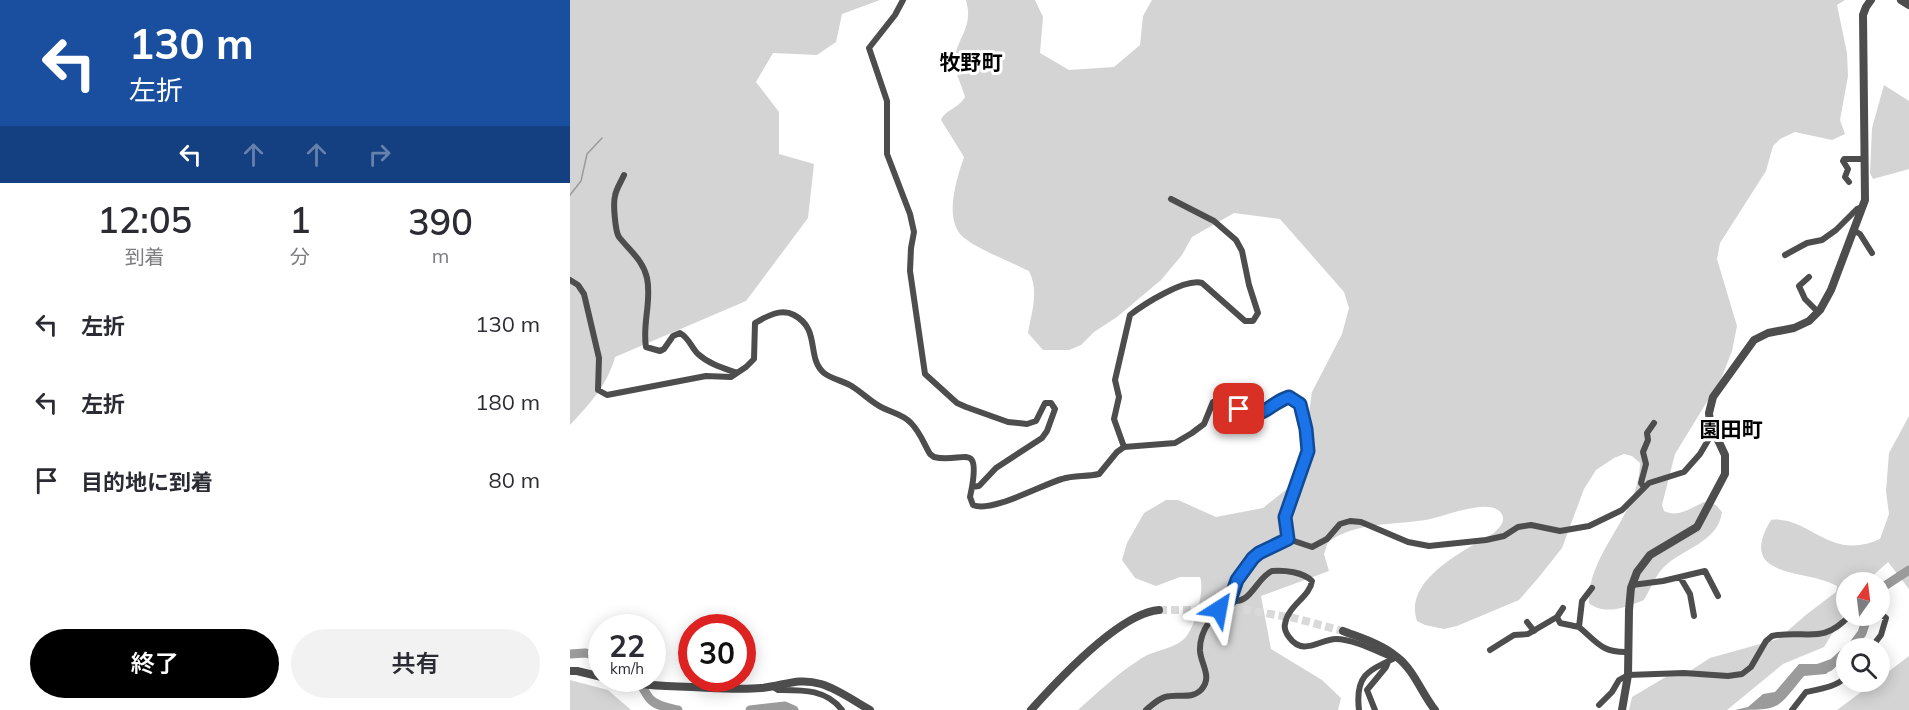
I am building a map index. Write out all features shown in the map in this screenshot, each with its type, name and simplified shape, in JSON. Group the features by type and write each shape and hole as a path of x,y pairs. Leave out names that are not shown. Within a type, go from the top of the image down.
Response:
{"street":[{"path":"903,0 895,15 869,48 887,101 887,154 910,214 914,232 910,248 910,271 925,374 957,403 1008,422 1027,424 1036,421 1045,403 1051,403 1055,409 1042,438 996,468 979,486 972,487"},
{"path":"1622,710 1628,675 1629,610 1632,585 1637,572 1650,555 1697,527 1724,480 1726,462 1713,432 1709,413 1713,398 1754,340 1768,333 1794,328 1809,321 1818,312 1831,290 1862,207 1865,195 1863,15 1871,0"},
{"path":"1901,0 1909,5"},
{"path":"1849,182 1845,177 1848,169 1843,162 1844,159 1865,159"},
{"path":"624,175 614,197 616,230 639,258 647,276 649,294 646,347 664,350 672,336 680,333 687,336 697,353 709,362 737,373"},
{"path":"1124,447 1114,419 1119,397 1115,380 1130,315 1170,290 1196,281 1202,283 1245,321 1253,321 1258,313 1242,251 1236,240 1214,221 1193,208 1171,199"},
{"path":"1785,255 1807,243 1822,240 1862,207"},
{"path":"1853,230 1860,234 1872,253"},
{"path":"1809,277 1799,286 1805,299 1818,312"},
{"path":"570,280 578,285 584,294 599,357 598,390 607,395 706,376 731,377 746,367 754,358 755,323 766,316 781,312 792,314 804,322 810,332 816,361 824,373 852,386 882,408 910,422 934,457 961,456 972,459 975,469 970,502 982,507 1064,478 1099,474 1124,447 1179,441 1203,424 1213,402 1219,400 1250,415 1257,415 1289,397 1300,404 1308,451 1285,517 1288,539"},
{"path":"1644,487 1641,483 1646,464 1643,448 1648,440 1647,433 1654,423"},
{"path":"1288,539 1300,545 1312,547 1327,538 1340,524 1350,521 1361,522 1408,542 1429,546 1486,540 1504,536 1518,528 1531,525 1560,531 1588,526 1622,510 1653,481 1684,472 1700,454 1713,432"},
{"path":"1146,710 1167,696 1188,696 1200,691 1206,682 1207,673 1200,649 1202,635 1209,621 1230,600 1237,580 1247,564 1259,553 1288,539"},
{"path":"1230,600 1237,602 1242,600 1259,581 1272,571 1297,573 1312,581 1309,591 1296,602 1285,623 1285,630 1292,641 1308,646 1336,639 1362,645 1393,659"},
{"path":"1632,585 1705,571 1718,596"},
{"path":"1680,577 1690,594 1694,616"},
{"path":"1579,627 1582,601 1592,588"},
{"path":"1490,650 1514,635 1534,631 1557,617 1563,608"},
{"path":"1031,710 1057,682 1126,622 1159,610"},
{"path":"1557,617 1560,623 1579,627 1598,646 1617,652 1628,652"},
{"path":"1527,622 1534,631"},
{"path":"1599,705 1612,692 1619,680 1628,675 1684,673 1728,676 1742,674 1751,667 1766,641 1772,636 1823,634 1840,626"},
{"path":"1342,631 1375,644 1412,674 1435,710"},
{"path":"1359,710 1357,697 1359,686 1366,672 1393,659"},
{"path":"1375,710 1367,690 1393,659"},
{"path":"570,671 588,674"},
{"path":"666,686 764,688 786,682 805,681 822,684 845,694 870,710"},
{"path":"1792,710 1806,692 1836,684"},
{"path":"772,686 778,690 826,695 834,700 842,710"}],"shaded area":[{"path":"570,0 880,0 842,14 836,42 817,55 773,53 756,82 779,112 779,154 814,164 808,218 746,301 615,357 603,385 570,425"},
{"path":"966,0 1035,0 1043,17 1040,53 1069,70 1114,67 1140,45 1143,16 1152,0 1845,0 1837,5 1847,53 1848,76 1840,120 1845,134 1832,140 1795,132 1780,139 1773,146 1766,171 1720,243 1717,259 1737,326 1732,351 1721,379 1675,454 1662,505 1664,511 1674,513 1704,502 1716,505 1722,512 1714,531 1663,568 1644,600 1609,610 1589,603 1596,567 1623,517 1637,482 1640,463 1632,456 1624,454 1596,470 1584,489 1562,548 1519,600 1457,626 1444,629 1417,621 1415,606 1419,592 1440,568 1494,533 1503,522 1501,513 1487,507 1477,507 1426,520 1375,525 1350,531 1328,542 1324,554 1329,571 1261,596 1271,649 1322,680 1341,698 1338,710 1078,710 1115,677 1139,660 1180,642 1189,633 1195,618 1201,591 1200,577 1180,577 1156,586 1135,578 1122,560 1127,543 1144,513 1166,500 1178,500 1216,517 1263,508 1293,484 1312,444 1308,420 1312,392 1342,334 1349,308 1344,292 1280,219 1234,213 1192,237 1182,255 1161,280 1117,317 1094,332 1081,345 1069,350 1043,350 1028,333 1034,294 1029,271 969,242 957,229 954,220 953,198 964,157 941,120 965,97 954,60 967,23"},
{"path":"1884,85 1909,101 1909,169 1873,179 1870,173 1872,128"},
{"path":"1909,416 1909,589 1888,562 1877,572 1836,572 1836,586 1824,580 1779,569 1768,563 1762,553 1762,539 1771,520 1785,520 1833,542 1847,545 1862,545 1880,539 1889,514 1886,491 1889,453"},
{"path":"1836,592 1837,626 1824,647 1783,664 1727,710 1629,710 1632,697 1669,675 1690,671 1710,658 1778,639"},
{"path":"1909,656 1909,710 1837,710 1861,692 1890,692 1890,670"},
{"path":"1831,659 1834,667 1826,674 1804,676 1788,696 1776,706 1735,710 1748,707 1763,694 1775,692 1799,664 1817,664"},
{"path":"570,680 588,685 588,692 610,692 631,710 570,710"}],"waterway":[{"path":"570,195 581,181 587,154 602,138"},
{"path":"1890,582 1909,570"},
{"path":"1858,638 1864,626"},
{"path":"570,654 588,654"},
{"path":"1822,668 1829,667 1836,660"},
{"path":"646,692 656,703 678,710"},
{"path":"750,710 785,706 794,710"}],"tunnel":[{"path":"1159,610 1247,610 1294,618 1343,631"}],"district":[{"name":"牧野町","path":"971,62"},
{"name":"園田町","path":"1731,429"}],"route":[{"path":"1219,609 1230,600 1237,580 1247,564 1259,553 1288,539 1285,517 1308,451 1302,411 1300,404 1295,400 1289,397 1280,400 1257,415 1250,415 1239,409"}]}
